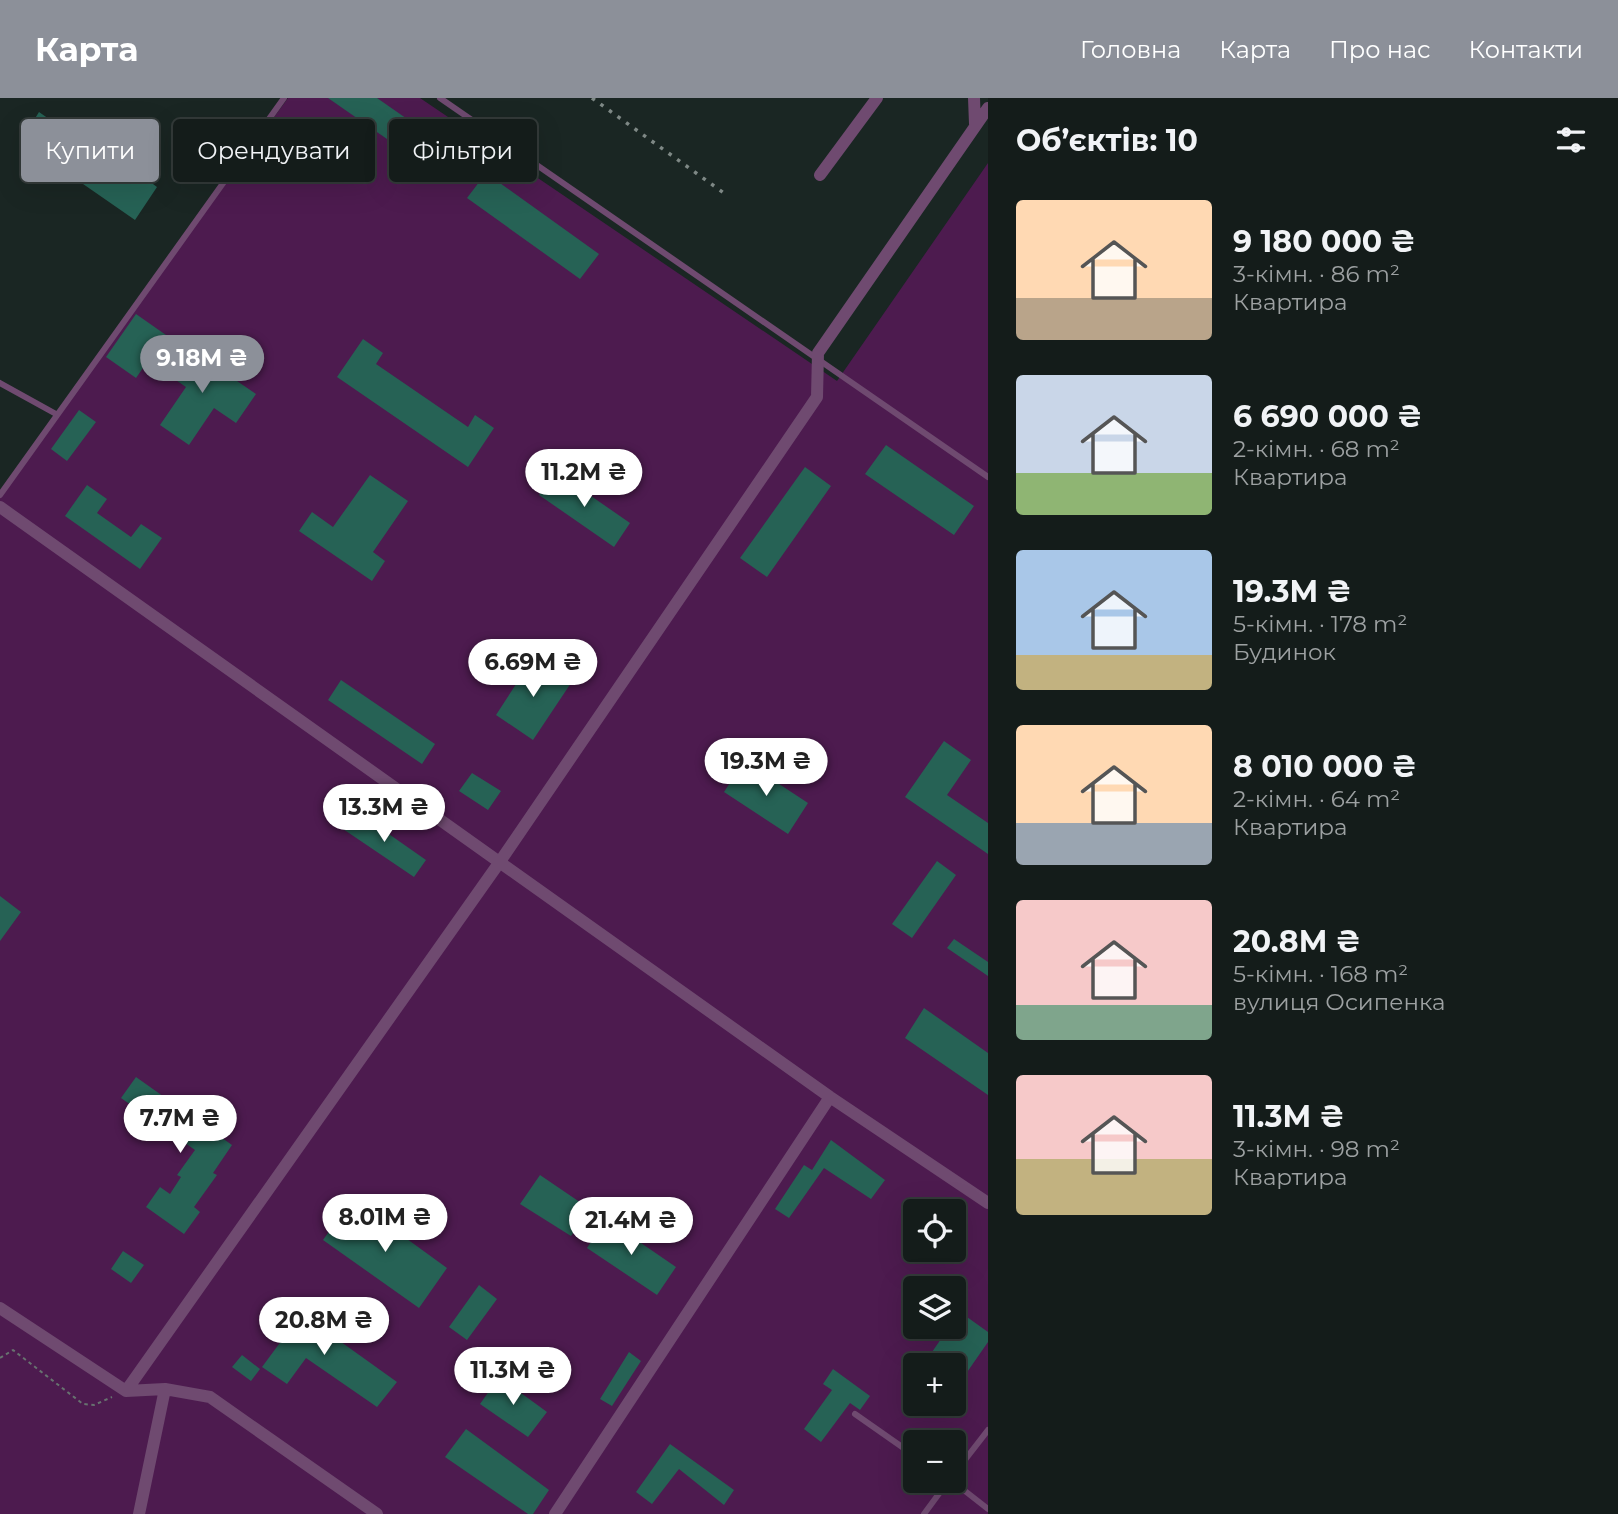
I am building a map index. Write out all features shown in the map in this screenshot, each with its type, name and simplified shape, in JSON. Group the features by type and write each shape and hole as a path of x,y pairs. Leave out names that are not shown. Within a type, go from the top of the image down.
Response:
{"street":[{"path":"820,175 877,98"},
{"path":"974,98 975,124"},
{"path":"126,1391 499,863 817,397 818,353 988,108"},
{"path":"0,507 830,1097 988,1203"},
{"path":"555,1514 830,1097"},
{"path":"0,1308 126,1391 165,1388 210,1397 377,1514"},
{"path":"139,1514 165,1388"}],"lane":[{"path":"0,495 55,414 284,98"},
{"path":"440,98 818,362 988,477"},
{"path":"0,383 55,414"},
{"path":"855,1414 903,1447"},
{"path":"966,1458 988,1430"},
{"path":"966,1492 988,1509"},
{"path":"924,1514 940,1493"}],"path":[{"path":"0,1358 13,1350 83,1404 94,1405 126,1391"}],"shaded area":[{"path":"288,98 420,98 451,119 389,119 389,182 537,182 537,177 837,381 988,163 988,1514 0,1514 0,492 227,182 375,182 375,119 273,119"}],"building":[{"path":"328,98 377,98 407,119 389,119 389,140 375,131 375,119 358,119"},
{"path":"39,112 49,119 35,119"},
{"path":"80,182 150,182 157,187 135,220"},
{"path":"479,182 499,182 599,254 580,279 467,198"},
{"path":"136,314 166,335 136,378 106,357"},
{"path":"363,339 383,353 376,364 468,427 475,415 494,428 468,467 337,377"},
{"path":"183,344 256,394 236,423 214,408 189,445 160,425 186,387 164,372"},
{"path":"79,410 96,422 67,461 51,449"},
{"path":"886,445 974,506 954,535 865,474"},
{"path":"805,467 831,486 767,577 740,558"},
{"path":"555,471 630,523 614,547 539,495"},
{"path":"370,475 408,501 373,552 385,561 372,581 299,531 312,512 333,527"},
{"path":"87,485 107,499 97,513 131,537 141,524 162,538 140,569 65,516"},
{"path":"533,658 571,683 533,740 496,715"},
{"path":"341,680 435,744 422,764 328,700"},
{"path":"944,741 971,760 947,795 988,823 988,854 905,797"},
{"path":"744,761 808,803 788,834 724,792"},
{"path":"472,773 501,791 488,810 459,791"},
{"path":"356,811 426,860 414,877 343,829"},
{"path":"937,861 956,875 912,938 892,924"},
{"path":"0,896 21,912 0,941"},
{"path":"954,939 988,962 988,976 947,948"},
{"path":"924,1008 988,1053 988,1095 905,1038"},
{"path":"136,1077 232,1145 213,1173 217,1175 194,1207 200,1212 184,1234 146,1207 160,1187 170,1194 181,1177 177,1175 195,1150 121,1098"},
{"path":"831,1140 885,1180 871,1199 824,1168 789,1218 775,1209 804,1165 812,1170"},
{"path":"540,1175 590,1209 571,1236 520,1204"},
{"path":"352,1199 447,1268 419,1308 323,1240"},
{"path":"606,1219 676,1267 657,1295 587,1248"},
{"path":"123,1251 144,1265 131,1283 111,1269"},
{"path":"479,1285 497,1299 467,1340 449,1327"},
{"path":"288,1304 397,1382 377,1407 306,1358 287,1384 262,1367 282,1340 270,1330"},
{"path":"966,1316 988,1332 988,1342 966,1374 966,1353 931,1353 941,1339 966,1339"},
{"path":"629,1352 641,1361 612,1406 600,1399"},
{"path":"242,1355 260,1369 251,1381 232,1367"},
{"path":"833,1369 870,1396 860,1410 850,1403 821,1442 804,1429 832,1390 823,1384"},
{"path":"499,1377 547,1412 528,1437 480,1404"},
{"path":"466,1429 549,1490 533,1514 528,1514 445,1457"},
{"path":"670,1444 734,1490 724,1505 679,1469 652,1504 636,1492"}],"railway":[{"path":"592,98 728,196"}]}
